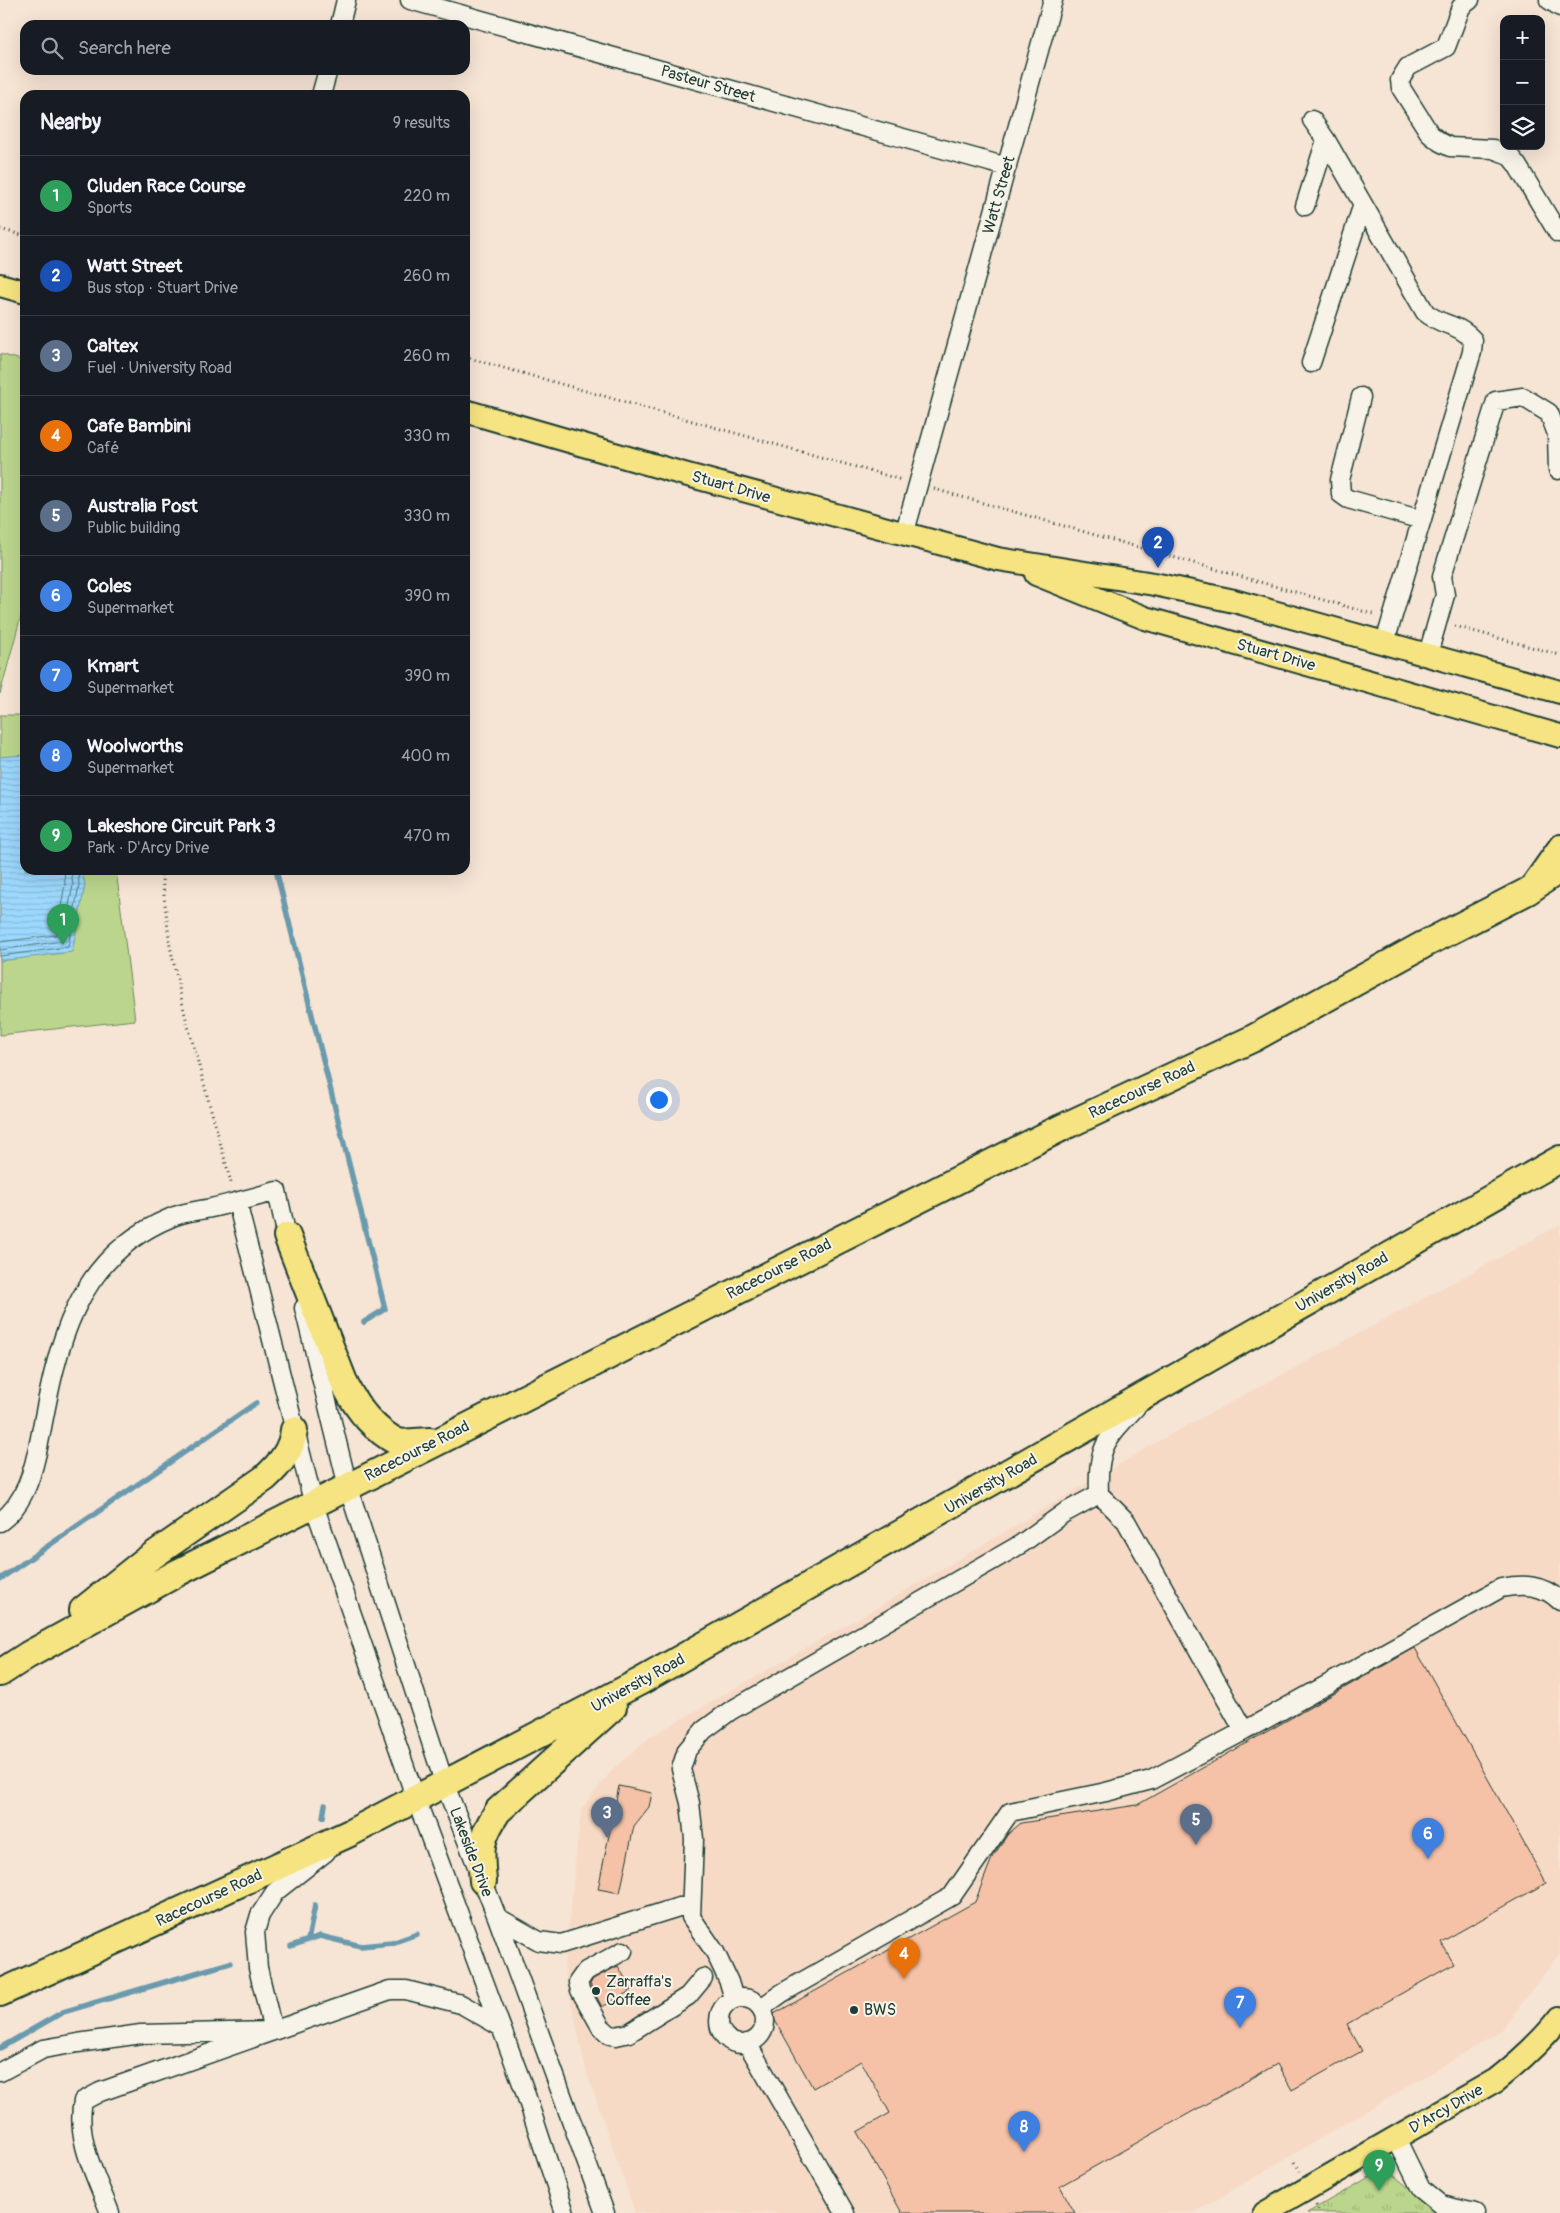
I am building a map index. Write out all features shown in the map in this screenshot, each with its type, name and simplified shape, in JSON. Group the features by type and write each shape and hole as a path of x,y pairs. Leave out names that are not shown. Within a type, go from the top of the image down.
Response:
{"highway":[{"name":"Racecourse Road","path":"0,1673 28,1655 179,1572 1061,1128 1252,1039 1423,945 1528,891 1560,869"},
{"name":"University Road","path":"416,1799 641,1682 1147,1396 1560,1159"},
{"path":"287,1236 346,1387 361,1412 380,1432 399,1443 442,1439"},
{"path":"28,1655 142,1563 276,1468 293,1440 294,1430"},
{"path":"483,1881 480,1847 486,1829 498,1811 641,1682"},
{"name":"Racecourse Road","path":"0,1993 350,1833 416,1799"}],"main road":[{"path":"0,285 20,291"},
{"name":"Stuart Drive","path":"470,412 904,535 998,559 1154,584 1225,599 1560,692"},
{"name":"Stuart Drive","path":"998,559 1145,618 1560,736"},
{"path":"1528,891 1560,846"},
{"name":"D'Arcy Drive","path":"1265,2213 1496,2080 1530,2051 1560,2018"}],"street":[{"path":"341,20 346,0"},
{"name":"Pasteur Street","path":"410,0 1007,167"},
{"name":"Watt Street","path":"904,535 1054,0"},
{"path":"1470,0 1461,7 1446,47 1408,67 1400,80 1401,88 1430,134 1440,142 1450,147 1493,149 1508,155 1517,165 1559,234"},
{"path":"1549,0 1560,7"},
{"path":"322,90 327,75"},
{"path":"1312,120 1326,140 1425,312 1436,322 1464,330 1473,340 1472,352 1385,642"},
{"path":"1305,206 1326,140"},
{"path":"1311,363 1363,204"},
{"path":"1361,397 1340,480 1341,494 1348,499 1422,520"},
{"path":"1428,654 1445,595 1442,576 1496,401 1523,397 1549,413 1556,434 1558,470"},
{"name":"Lakeside Drive","path":"565,2213 501,2028 416,1799 314,1505 237,1202 277,1191 348,1487 445,1785 483,1881 604,2213"},
{"path":"0,1522 20,1501 30,1478 61,1342 80,1298 105,1262 136,1236 171,1217 237,1202"},
{"path":"1147,1396 1112,1432 1102,1449 1098,1469 1099,1494 1126,1521 1244,1731"},
{"path":"734,1999 729,1982 715,1952 690,1916 694,1839 690,1804 681,1769 687,1750 704,1730 730,1711 1021,1544 1064,1514 1099,1494"},
{"path":"760,2008 782,1993 952,1896 1010,1812 1106,1792 1151,1780 1244,1731 1501,1588 1521,1584 1546,1591 1560,1601"},
{"path":"273,2032 258,1968 254,1932 260,1914 275,1892 350,1833"},
{"path":"496,1918 538,1942 560,1944 679,1907 690,1906"},
{"path":"623,1951 582,1973 578,1982 580,1990 601,2027 610,2035 616,2036 630,2033 688,1996 703,1978"},
{"path":"654,2007 722,1967"},
{"path":"110,2213 82,2137 80,2114 83,2101 100,2092 390,1990 406,1990 461,2004 501,2028"},
{"path":"734,1999 749,1999 760,2008 765,2022 763,2029 754,2040 747,2043 732,2042 721,2031 719,2016 722,2008 734,1999"},
{"path":"0,2072 43,2049 78,2043 141,2034 273,2032"},
{"path":"747,2043 845,2213"},
{"path":"1396,2138 1421,2189 1440,2205 1475,2213"}],"path":[{"path":"0,229 20,235"},
{"path":"470,358 897,479"},
{"path":"935,490 1392,619"},
{"path":"1436,626 1446,623 1560,655"},
{"path":"162,875 170,946 185,1014 237,1202"}],"shaded area":[{"path":"1560,1225 1560,1953 1500,2032 1194,2213 635,2213 586,2070 564,1968 581,1809 613,1769 650,1737 878,1607 1157,1442"}],"green space":[{"path":"0,354 20,360 20,620 0,694"},
{"path":"0,715 20,715 20,875 117,875 135,1020 0,1035"},
{"path":"1385,2168 1439,2213 1307,2213"}],"water":[{"path":"20,755 20,875 83,875 85,885 72,952 0,961 0,757"}],"building":[{"path":"1415,1648 1546,1883 1441,1942 1454,1964 1347,2024 1362,2051 1292,2090 1277,2064 1060,2186 1075,2213 902,2213 857,2132 890,2113 861,2061 813,2088 772,2015 975,1902 992,1858 1008,1834 1021,1823 1137,1805"},
{"path":"619,1786 652,1793 649,1807 634,1826 620,1893 598,1889"},
{"path":"618,1966 632,1990 602,2007 590,1984 593,1979"}],"waterway":[{"path":"277,875 385,1309 364,1322"},
{"path":"0,1579 256,1403"},
{"path":"323,1817 325,1805"},
{"path":"308,1940 315,1905"},
{"path":"291,1946 320,1936 361,1946 392,1943 417,1934"},
{"path":"0,2048 63,2012 230,1963"}],"place":[{"name":"Watt Street","path":"1158,568"},
{"name":"Cluden Race Course","path":"63,945"},
{"name":"Caltex","path":"607,1838"},
{"name":"Australia Post","path":"1196,1845"},
{"name":"Coles","path":"1428,1859"},
{"name":"Cafe Bambini","path":"904,1979"},
{"name":"Zarraffa's Coffee","path":"596,1991"},
{"name":"BWS","path":"854,2010"},
{"name":"Kmart","path":"1240,2028"},
{"name":"Woolworths","path":"1024,2152"},
{"name":"Lakeshore Circuit Park 3","path":"1379,2191"}]}
